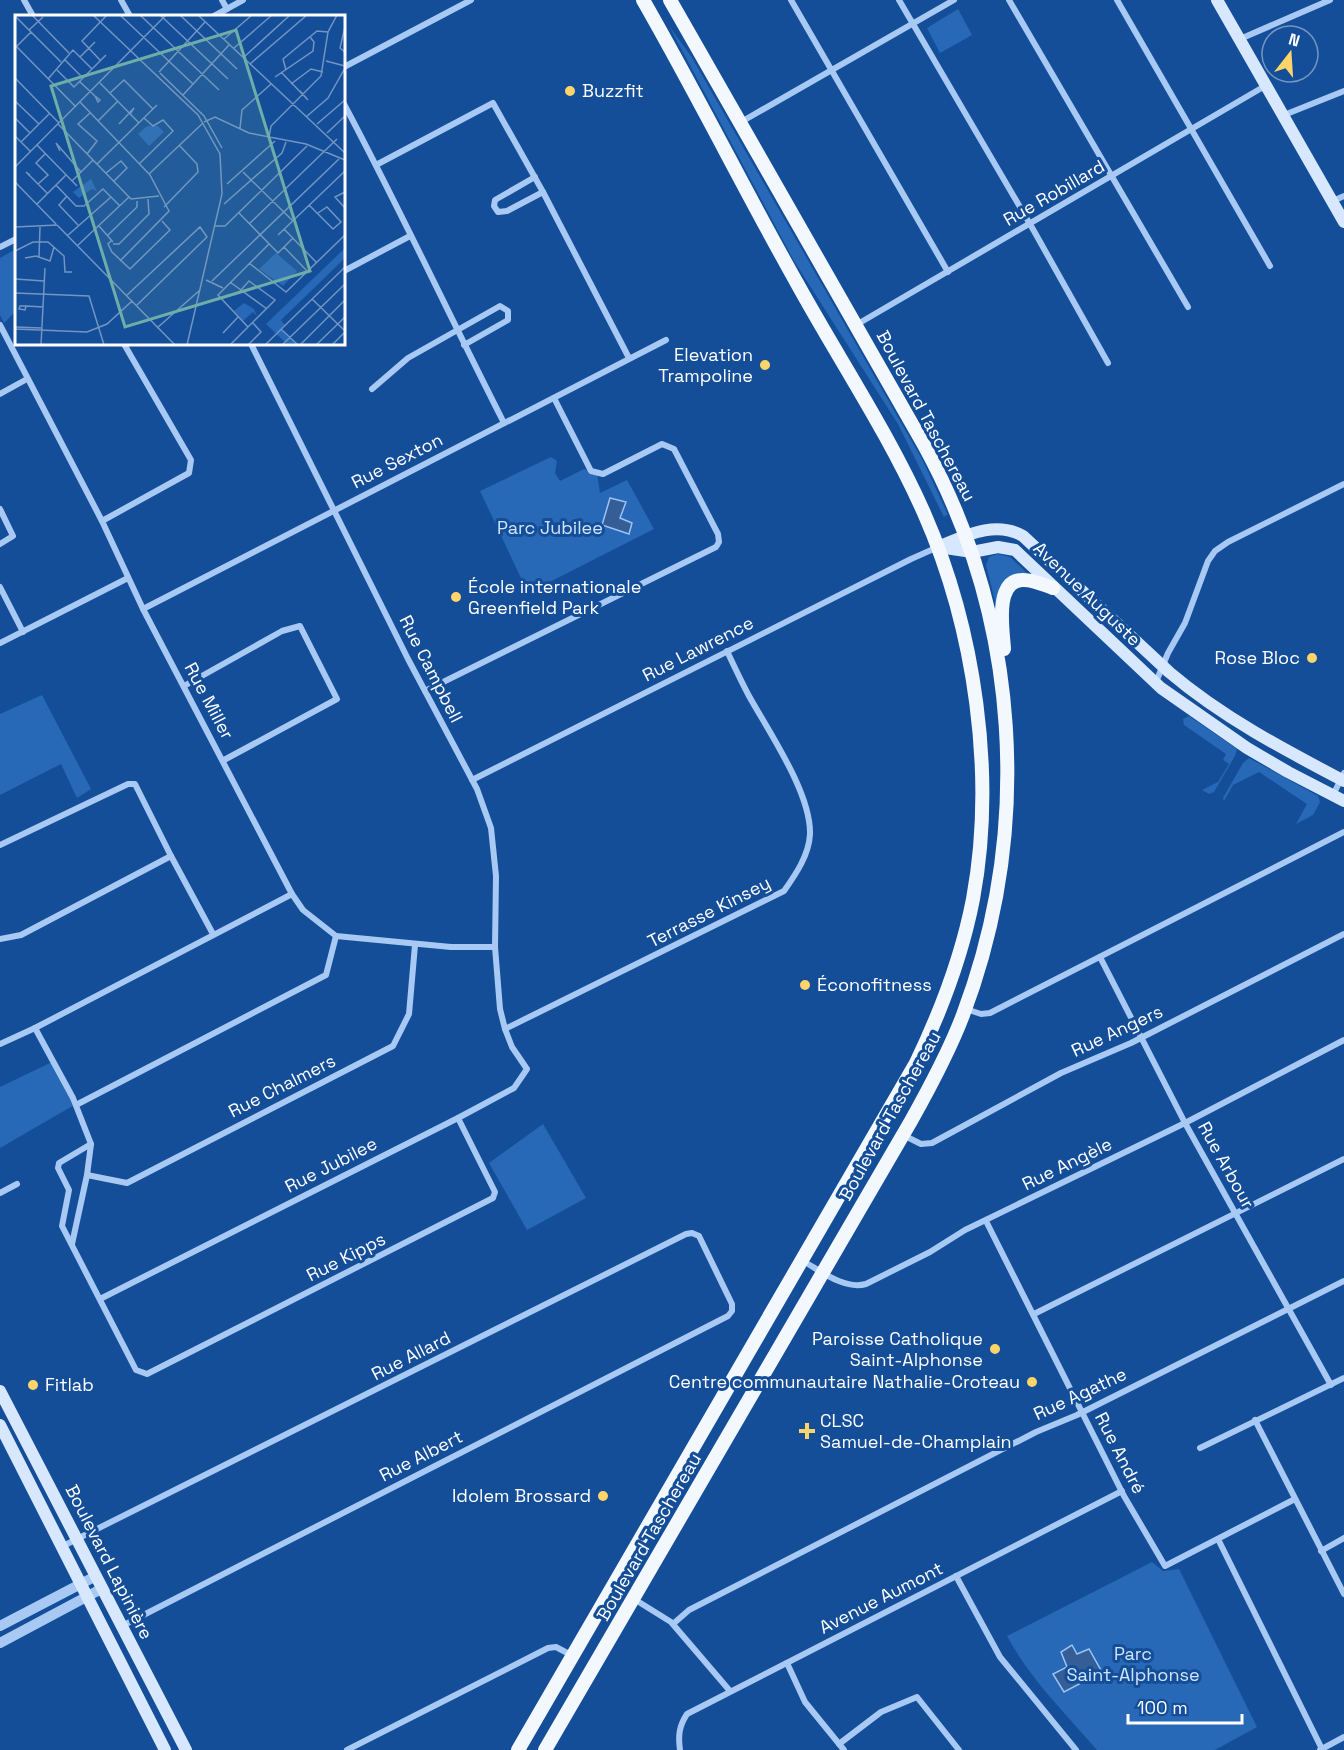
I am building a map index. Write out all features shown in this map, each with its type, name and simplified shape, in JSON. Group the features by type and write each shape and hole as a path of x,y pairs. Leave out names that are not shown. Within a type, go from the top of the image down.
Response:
{"main road":[{"name":"Boulevard Taschereau","path":"518,1750 896,1101 921,1054 952,978 972,900 980,835 979,735 967,651 951,587 924,512 897,458 758,214 693,89 643,0"},
{"name":"Boulevard Taschereau","path":"545,1750 939,1071 965,1009 987,940 1000,878 1007,804 1006,717 997,647 966,536 931,457 670,0"},
{"path":"1217,0 1266,86 1338,199 1344,222"},
{"name":"Avenue Auguste","path":"938,547 966,536 999,528 1011,530 1023,536 1182,683 1221,712 1281,747 1343,778"},
{"name":"Avenue Auguste","path":"938,547 972,552 998,547 1012,549 1155,683 1247,748 1338,798"},
{"path":"1006,717 1002,604 1004,594 1010,584 1021,580 1053,588"},
{"name":"Boulevard Lapinière","path":"0,1390 186,1750"},
{"name":"Boulevard Lapinière","path":"0,1425 165,1750"}],"street":[{"path":"24,0 32,15"},
{"path":"121,0 129,15"},
{"path":"222,0 227,9"},
{"path":"216,15 243,0"},
{"path":"345,66 471,0"},
{"path":"791,0 948,272"},
{"path":"899,0 1108,363"},
{"path":"740,122 954,0"},
{"path":"1009,0 1188,307"},
{"path":"1118,0 1270,266"},
{"path":"1240,39 1330,0"},
{"name":"Rue Robillard","path":"856,325 1266,86"},
{"path":"1284,115 1344,91"},
{"path":"376,165 493,103 535,177 629,358"},
{"path":"345,106 504,423"},
{"path":"535,177 495,200 494,206 498,212 507,211 543,192"},
{"path":"345,270 410,236"},
{"path":"0,248 15,240"},
{"path":"372,389 408,358 500,306 508,311 508,320 464,345"},
{"name":"Rue Miller","path":"0,325 102,520 143,609 224,760 292,894 303,910 336,936"},
{"name":"Rue Sexton","path":"143,609 666,340"},
{"path":"102,520 189,473 191,460 125,345"},
{"name":"Rue Campbell","path":"251,345 472,780 491,828 496,876 495,946 500,1009 505,1029"},
{"path":"0,394 27,379"},
{"path":"425,691 664,575 716,547 719,542 718,534 674,448 662,444 603,474 591,471 554,398"},
{"path":"1155,683 1185,623 1206,565 1215,551 1228,542 1344,484"},
{"path":"0,509 13,536 0,544"},
{"name":"Rue Lawrence","path":"472,780 938,547"},
{"path":"0,643 129,578"},
{"path":"0,587 23,632"},
{"path":"184,686 282,631 300,626 337,699 224,760"},
{"name":"Terrasse Kinsey","path":"505,1029 784,891 801,867 810,835 808,809 774,736 749,696 727,651"},
{"path":"1338,798 1343,778"},
{"path":"0,845 128,784 135,784 213,934"},
{"path":"965,1009 988,1014 1344,832"},
{"path":"0,939 21,935 171,856"},
{"path":"0,1044 292,894"},
{"name":"Rue Angers","path":"903,1135 921,1144 932,1143 1061,1073 1142,1037 1344,934"},
{"path":"76,1105 326,975 336,936 415,945 495,946"},
{"name":"Rue Chalmers","path":"87,1175 127,1183 393,1046 409,1014 415,945"},
{"name":"Rue Arbour","path":"1100,957 1185,1123 1331,1385"},
{"path":"34,1028 76,1105 91,1144 87,1175 72,1244"},
{"name":"Rue Jubilee","path":"100,1299 514,1088 527,1069 512,1047 505,1029"},
{"name":"Rue Angèle","path":"803,1261 851,1285 866,1284 930,1252 965,1230 1185,1123 1344,1040"},
{"name":"Rue Kipps","path":"100,1299 135,1366 141,1373 155,1372 493,1198 495,1192 458,1118"},
{"path":"91,1144 59,1163 58,1168 69,1190 62,1226 100,1299"},
{"path":"1034,1314 1344,1159"},
{"path":"0,1193 17,1184"},
{"name":"Rue André","path":"986,1221 1122,1491 1165,1566 1295,1499"},
{"name":"Rue Allard","path":"63,1546 688,1233 695,1233 700,1238 732,1304 732,1311"},
{"name":"Rue Agathe","path":"674,1624 689,1610 1028,1435 1082,1412 1344,1281"},
{"name":"Rue Albert","path":"122,1626 728,1316 732,1311"},
{"path":"1200,1448 1344,1378"},
{"path":"1255,1420 1344,1594"},
{"name":"Avenue Aumont","path":"680,1750 678,1740 680,1725 687,1714 1122,1491"},
{"path":"1321,1551 1344,1538"},
{"path":"1218,1539 1321,1749 1344,1737"},
{"path":"0,1626 96,1576"},
{"path":"956,1576 1000,1657 1076,1750"},
{"path":"0,1643 103,1588"},
{"path":"634,1599 662,1614 674,1624 730,1691"},
{"path":"347,1750 548,1648 556,1647 573,1656"},
{"path":"787,1663 805,1702 841,1747 881,1712 917,1697 959,1750"}],"green space":[{"path":"958,9 972,35 940,53 927,28"},
{"path":"669,26 691,56 923,461 948,515 944,517 898,424 794,261"},
{"path":"15,250 15,312 4,323 0,315 0,258"},
{"name":"Parc Jubilee","path":"551,457 557,461 555,473 560,481 584,469 597,473 600,493 627,480 654,529 528,593 480,491"},
{"path":"998,554 1010,557 1027,573 996,605 986,565 989,557"},
{"path":"42,695 91,789 77,798 61,764 0,795 0,714"},
{"path":"1189,716 1237,749 1235,756 1214,792 1209,794 1202,790 1218,782 1229,764 1223,760 1226,754 1184,725 1183,719"},
{"path":"1249,758 1318,796 1320,802 1313,815 1296,824 1307,804 1259,772 1233,785 1224,801 1223,798 1243,763"},
{"path":"54,1061 76,1104 0,1148 0,1087"},
{"path":"543,1124 586,1198 527,1230 489,1163"},
{"name":"Parc Saint-Alphonse","path":"1152,1562 1163,1571 1179,1569 1257,1727 1215,1750 1097,1750 1037,1681 1007,1636"}],"shaded area":[{"path":"610,498 626,502 620,518 632,523 629,534 602,525"},
{"path":"1072,1645 1077,1654 1089,1649 1102,1672 1064,1692 1053,1674 1067,1667 1061,1652"}],"place":[{"name":"Buzzfit","path":"570,91"},
{"name":"Elevation Trampoline","path":"765,365"},
{"name":"École internationale Greenfield Park","path":"456,597"},
{"name":"Rose Bloc","path":"1312,658"},
{"name":"Éconofitness","path":"805,985"},
{"name":"Paroisse Catholique Saint-Alphonse","path":"995,1349"},
{"name":"Centre communautaire Nathalie-Croteau","path":"1032,1382"},
{"name":"Fitlab","path":"33,1385"},
{"name":"CLSC Samuel-de-Champlain","path":"807,1431"},
{"name":"Idolem Brossard","path":"603,1496"}]}
